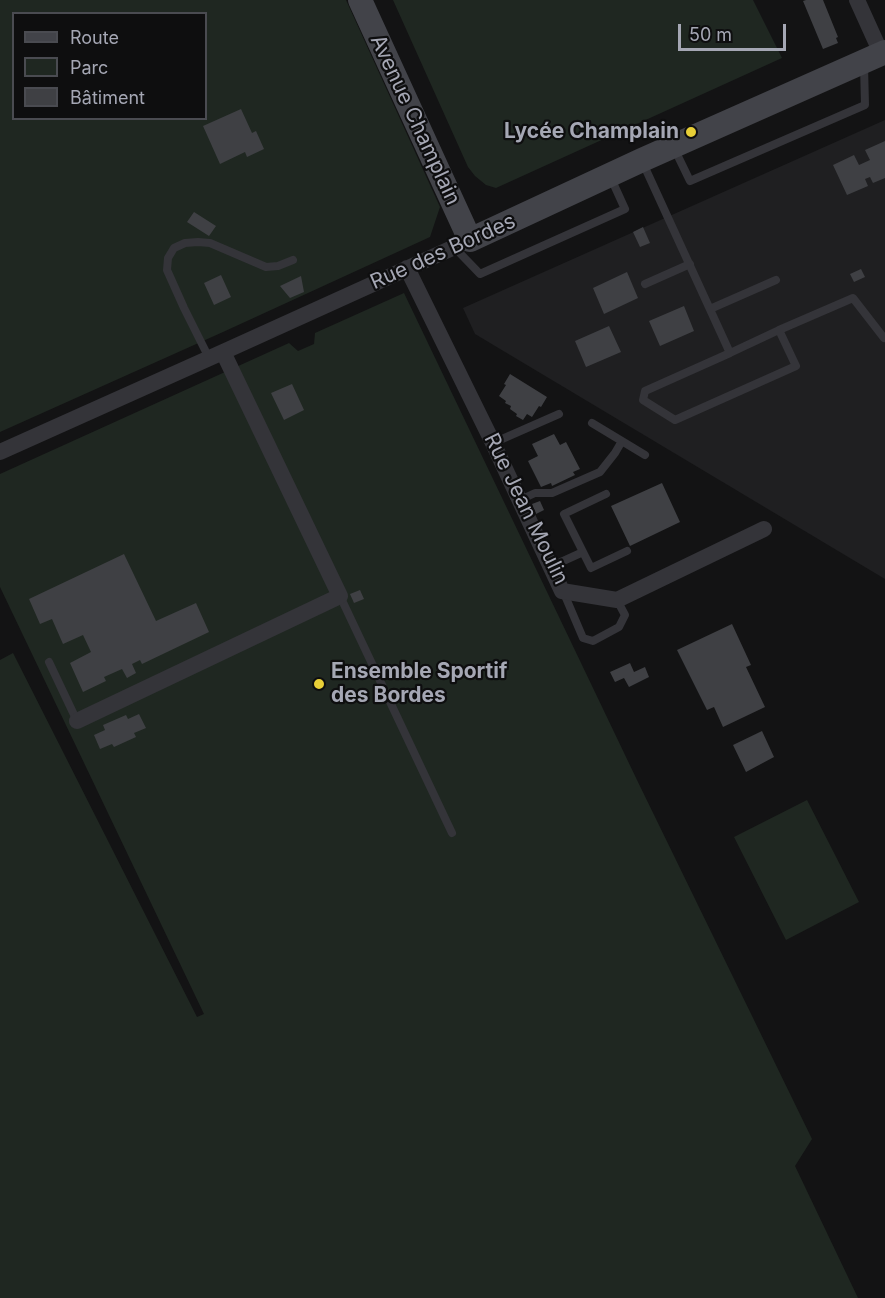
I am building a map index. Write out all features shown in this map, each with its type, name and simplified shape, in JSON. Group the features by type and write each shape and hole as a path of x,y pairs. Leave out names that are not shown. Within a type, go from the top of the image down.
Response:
{"street":[{"name":"Avenue Champlain","path":"360,0 462,243"},
{"path":"856,0 877,55"},
{"name":"Rue des Bordes","path":"0,452 877,55"},
{"name":"Rue Jean Moulin","path":"407,268 493,443 562,591 617,600"},
{"path":"77,721 340,596 216,355"},
{"path":"617,600 764,530"}],"lane":[{"path":"673,146 690,181 865,105 877,55"},
{"path":"642,160 730,353"},
{"path":"462,243 480,274 625,209 610,175"},
{"path":"216,355 184,308 167,270 168,258 174,248 185,243 210,243 266,267 278,266 293,260"},
{"path":"645,284 690,264"},
{"path":"710,309 776,280"},
{"path":"779,330 796,366 675,420 643,400 645,391 779,330 853,298 884,338"},
{"path":"493,443 559,414"},
{"path":"592,423 645,455"},
{"path":"520,500 534,493 552,493 600,472 622,441"},
{"path":"606,494 564,514 591,568 627,550"},
{"path":"550,567 583,552"},
{"path":"562,591 584,638 593,641 620,627 625,615 617,600"},
{"path":"340,596 452,833"},
{"path":"49,662 77,721"}],"shaded area":[{"path":"885,120 885,579 475,334 463,308"}],"green space":[{"path":"0,0 346,0 440,207 430,237 0,432"},
{"path":"393,0 753,0 782,58 496,188 486,185 468,167"},
{"path":"404,293 812,1139 795,1166 858,1298 0,1298 0,660 13,653 197,1017 204,1014 0,587 0,474 289,343 298,351 314,344 315,333"},
{"path":"807,800 859,902 786,940 734,837"}],"building":[{"path":"823,0 838,37 836,38 838,43 823,49 803,1"},
{"path":"241,109 252,133 256,131 264,149 247,157 245,152 220,164 203,126"},
{"path":"885,141 885,178 873,183 870,177 865,179 868,186 847,195 833,165 854,155 859,165 870,160 865,150"},
{"path":"194,212 216,226 209,236 187,222"},
{"path":"643,227 650,243 640,247 633,232"},
{"path":"861,269 865,277 854,282 850,274"},
{"path":"627,272 638,298 604,314 593,288"},
{"path":"221,275 231,297 214,305 204,283"},
{"path":"301,276 304,292 290,298 280,286"},
{"path":"684,306 694,331 660,346 649,321"},
{"path":"609,326 621,352 586,367 575,341"},
{"path":"510,374 547,397 532,417 527,414 523,420 516,416 517,414 510,409 511,406 499,396"},
{"path":"292,384 304,410 284,420 271,393"},
{"path":"554,434 560,445 566,442 580,469 573,472 575,475 552,486 551,483 541,487 528,461 538,456 532,444"},
{"path":"662,483 680,522 630,546 611,506"},
{"path":"540,501 544,510 536,514 532,504"},
{"path":"124,554 156,621 196,603 209,632 142,664 140,660 132,664 136,673 127,678 122,669 104,677 106,681 83,692 70,663 91,652 83,635 63,644 52,619 40,624 29,599"},
{"path":"360,590 364,599 354,603 350,594"},
{"path":"732,624 751,665 746,667 765,707 723,727 714,707 707,710 677,650"},
{"path":"630,663 634,672 645,667 649,677 629,687 624,678 615,682 610,672"},
{"path":"139,714 146,728 134,733 136,737 114,747 112,744 100,749 94,735 105,730 103,725 126,715 128,719"},
{"path":"762,731 774,757 746,772 733,745"}],"place":[{"name":"Lycée Champlain","path":"691,132"},
{"name":"Ensemble Sportif des Bordes","path":"319,684"}]}
